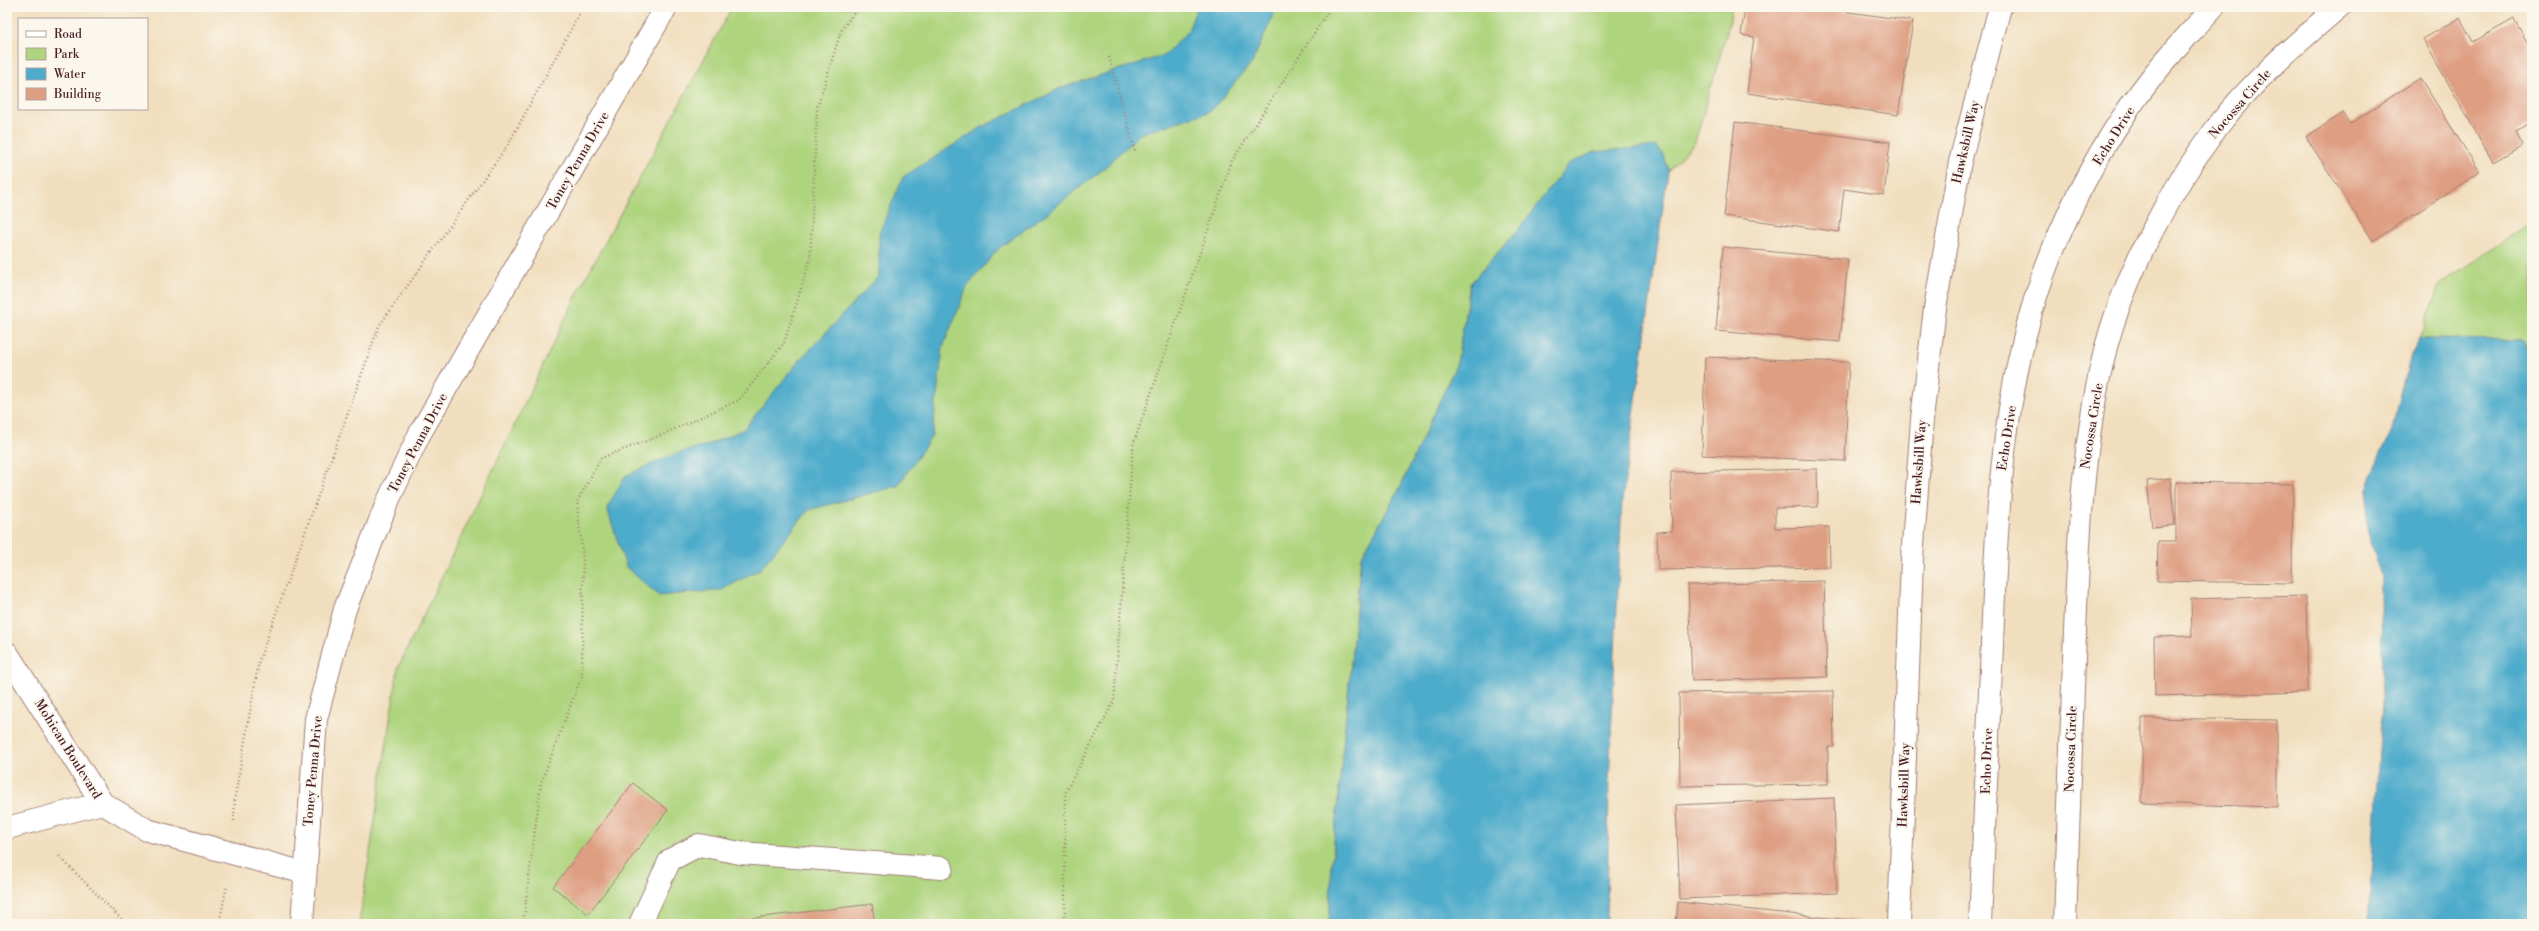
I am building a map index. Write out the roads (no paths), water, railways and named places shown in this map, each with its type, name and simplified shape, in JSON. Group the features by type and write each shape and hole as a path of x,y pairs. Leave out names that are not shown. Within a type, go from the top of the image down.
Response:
{"street":[{"name":"Toney Penna Drive","path":"302,924 316,719 345,609 386,503 420,435 666,7"},
{"name":"Hawksbill Way","path":"1899,924 1912,559 1922,419 1935,308 1960,162 2000,7"},
{"name":"Echo Drive","path":"1980,924 1996,534 2003,453 2021,350 2038,290 2060,233 2102,151 2154,74 2213,7"},
{"name":"Nocossa Circle","path":"2065,924 2079,530 2086,452 2104,358 2131,275 2170,197 2223,120 2276,61 2339,7"},
{"name":"Mohican Boulevard","path":"7,653 102,803 147,830 306,873"},
{"path":"7,828 102,803"},
{"path":"640,924 670,860 699,845 740,852 942,868"}],"water":[{"path":"1197,7 1277,7 1252,63 1211,111 1140,134 1101,171 998,249 967,287 943,347 932,436 898,486 809,510 760,569 722,590 659,596 626,567 607,508 625,476 674,454 707,445 744,429 798,362 879,276 879,233 903,177 982,127 1063,87 1165,55 1188,31"},
{"path":"1656,146 1664,155 1668,171 1622,501 1609,781 1607,924 1329,924 1332,864 1361,557 1400,488 1457,363 1470,284 1518,230 1568,164 1594,152"},
{"path":"2420,339 2523,340 2532,361 2532,924 2368,924 2382,704 2381,577 2366,524 2370,477 2392,430 2411,355"}]}
